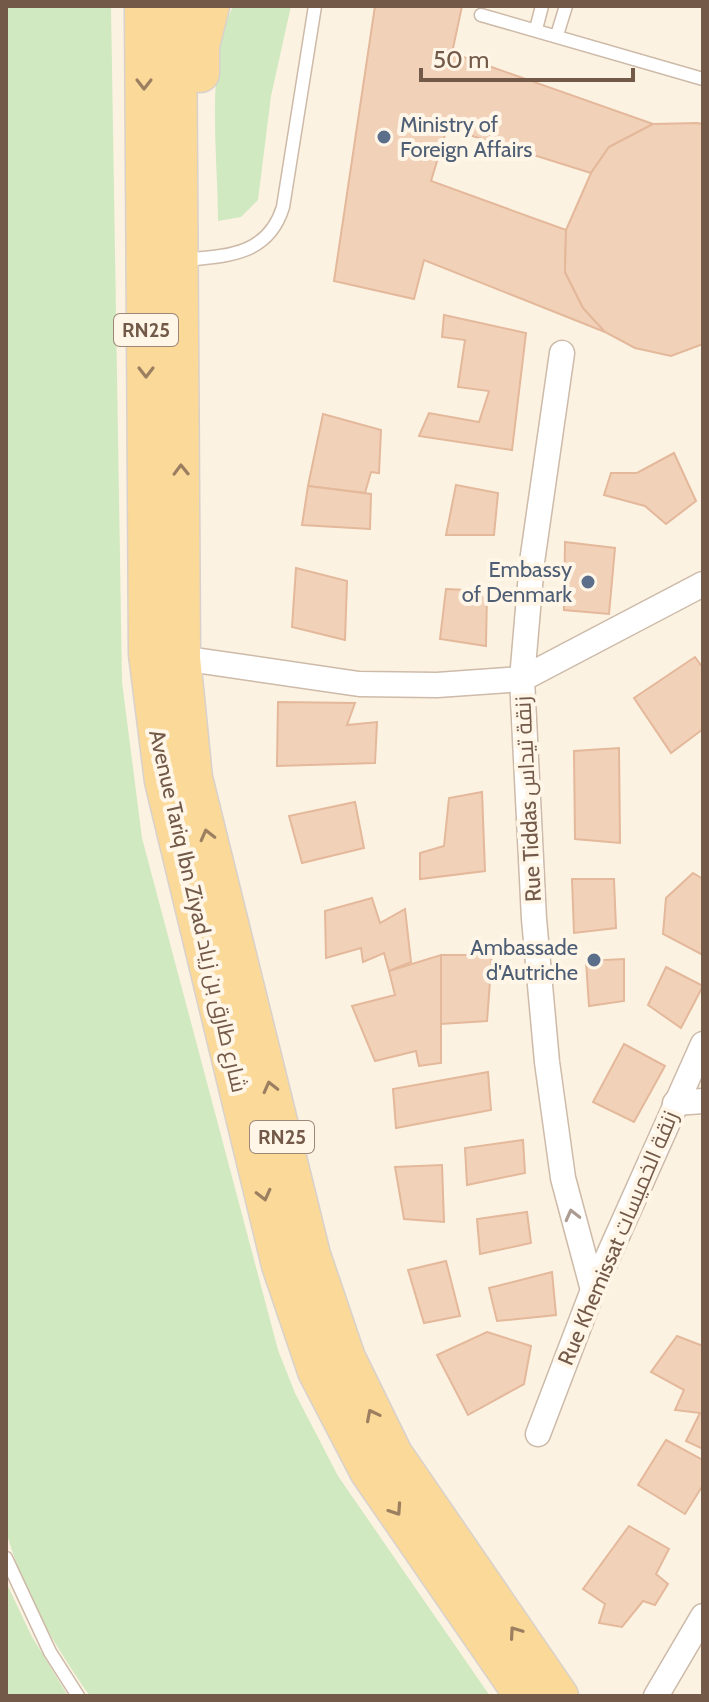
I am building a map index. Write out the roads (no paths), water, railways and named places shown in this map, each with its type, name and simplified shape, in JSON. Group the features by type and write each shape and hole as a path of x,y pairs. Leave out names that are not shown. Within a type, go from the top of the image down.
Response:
{"main road":[{"name":"Avenue Tariq Ibn Ziyad شارع طارق بن زياد","path":"144,6 165,656 193,778 327,1307 362,1395 393,1454 559,1696"},
{"name":"Avenue Tariq Ibn Ziyad شارع طارق بن زياد","path":"177,6 179,258 165,656 164,781 297,1319 317,1371 369,1471 524,1696"},
{"path":"179,258 194,243 200,224 200,46 210,6"}],"street":[{"name":"Rue Tiddas زنقة تيداس","path":"562,353 532,562 522,679 534,919 547,1062 563,1178 593,1290"},
{"path":"165,656 359,684 437,685 522,679 703,584"},
{"name":"Rue Khemissat زنقة الخميسات","path":"538,1434 593,1290 703,1044"},
{"path":"675,1103 703,1101"},
{"path":"656,1696 703,1616"}],"lane":[{"path":"179,258 239,254 259,244 275,228 283,207 315,6"},
{"path":"536,29 542,6"},
{"path":"557,35 566,6"},
{"path":"481,15 703,79"},
{"path":"6,1558 43,1640 78,1696"}],"place":[{"name":"Ministry of Foreign Affairs","path":"384,137"},
{"name":"Embassy of Denmark","path":"588,582"},
{"name":"Ambassade d'Autriche","path":"594,960"}]}
